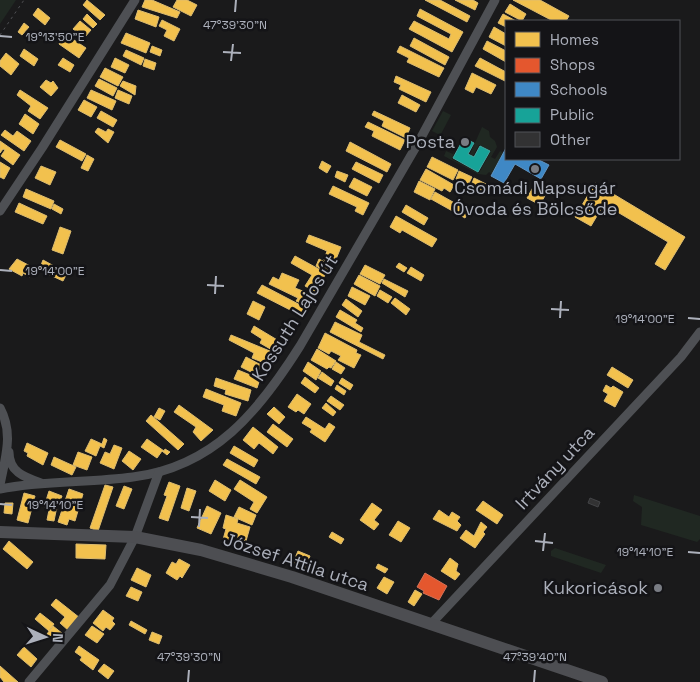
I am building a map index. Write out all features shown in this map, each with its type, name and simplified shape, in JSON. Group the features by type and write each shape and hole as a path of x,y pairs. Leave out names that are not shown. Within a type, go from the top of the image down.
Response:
{"main road":[{"name":"József Attila utca","path":"0,532 135,536 210,553 292,578 593,681"}],"street":[{"path":"0,211 135,0"},
{"name":"Kossuth Lajos út","path":"0,489 133,477 159,472 195,459 218,444 239,425 285,370 413,154 495,0"},
{"name":"Irtvány utca","path":"430,625 681,357 700,332"},
{"path":"0,408 9,441 9,461 15,470 43,484"},
{"path":"0,485 9,441"},
{"path":"29,682 110,585 135,536 159,472"}],"path":[{"path":"0,35 24,0"}],"shaded area":[{"path":"0,0 16,0 0,24"},
{"path":"443,111 451,115 441,134 448,139 432,131"},
{"path":"482,127 489,131 490,137 495,141 497,147 491,157 495,159 500,151 504,153 492,174 489,172 486,175 478,174 444,156 446,151 453,154 455,150 452,159 479,173 491,151 479,145 473,156 470,154"},
{"path":"634,495 700,516 700,539 697,542 641,525 642,507 633,501"},
{"path":"555,548 606,565 601,573 551,556 551,551"}],"building: Homes":[{"path":"87,0 105,15 100,20 83,5"},
{"path":"145,0 152,0 180,12 177,18 142,7"},
{"path":"177,0 187,0 197,5 191,16 173,7"},
{"path":"425,0 440,0 470,16 467,22"},
{"path":"455,0 473,0 478,3 475,10"},
{"path":"513,0 540,0 569,16 567,20 551,20"},
{"path":"510,4 526,14 523,20 520,20 505,12"},
{"path":"38,8 50,18 45,25 33,15"},
{"path":"420,9 463,32 452,52 409,29 414,21 449,39 451,34 417,16"},
{"path":"138,10 159,17 156,27 135,19"},
{"path":"87,14 97,24 93,28 83,19"},
{"path":"503,14 514,20 505,20 505,26 498,23"},
{"path":"162,20 180,29 174,41 164,36 167,30 159,26"},
{"path":"80,21 91,30 84,38 73,29"},
{"path":"24,23 29,27 22,35 18,32"},
{"path":"494,27 505,33 505,45 489,37"},
{"path":"126,33 150,43 146,53 121,43"},
{"path":"65,34 86,48 79,58 59,44"},
{"path":"414,38 449,57 445,65 410,46"},
{"path":"487,41 505,50 505,61 483,49"},
{"path":"152,46 162,50 160,56 150,52"},
{"path":"400,46 444,68 439,77 407,62 409,58 397,52"},
{"path":"24,49 38,59 34,66 20,56"},
{"path":"126,50 144,58 141,65 123,56"},
{"path":"6,53 19,64 11,75 0,66 0,61"},
{"path":"63,58 74,65 70,72 58,65"},
{"path":"115,58 129,65 125,73 111,67"},
{"path":"480,58 505,71 505,81 475,66"},
{"path":"145,59 156,63 154,70 143,66"},
{"path":"105,68 123,77 118,86 100,77"},
{"path":"472,73 496,85 491,94 476,87 473,93 465,89"},
{"path":"396,76 431,92 426,102 399,89 401,85 394,82"},
{"path":"99,79 117,88 113,96 95,86"},
{"path":"46,80 51,83 53,81 58,88 51,96 40,87"},
{"path":"123,81 136,86 135,95 120,86"},
{"path":"20,90 48,108 40,119 28,111 31,106 17,95"},
{"path":"91,90 116,101 112,110 87,98"},
{"path":"118,90 132,96 129,104 115,98"},
{"path":"402,95 420,105 416,112 398,103"},
{"path":"84,100 97,107 91,117 78,110"},
{"path":"101,111 117,120 113,127 97,118"},
{"path":"374,111 410,128 406,138 382,126 384,121 372,115"},
{"path":"25,114 39,124 33,134 19,124"},
{"path":"368,122 405,140 400,150 372,136 374,131 365,127"},
{"path":"98,128 106,132 108,129 114,132 108,143 95,132"},
{"path":"5,130 13,136 17,131 31,141 24,151 1,135"},
{"path":"60,140 86,154 82,161 56,147"},
{"path":"0,141 20,155 13,165 1,156 5,150 3,149 0,153"},
{"path":"350,142 391,164 387,172 346,151"},
{"path":"87,155 94,159 88,171 81,168"},
{"path":"432,157 458,170 453,180 427,167"},
{"path":"322,161 331,166 327,173 319,168"},
{"path":"0,162 10,168 4,179 0,177"},
{"path":"356,162 383,175 379,183 352,169"},
{"path":"41,166 56,172 50,185 35,178"},
{"path":"426,169 454,185 450,192 444,188 442,191 420,180"},
{"path":"337,171 348,175 345,182 335,177"},
{"path":"459,171 472,177 468,185 456,179"},
{"path":"354,178 372,187 367,196 349,187"},
{"path":"474,178 490,186 486,193 471,186"},
{"path":"419,181 435,189 430,200 414,192"},
{"path":"536,182 549,188 540,205 527,198"},
{"path":"595,183 685,237 665,270 655,264 668,242 604,204 591,226 575,217"},
{"path":"333,186 369,203 363,215 355,211 357,207 329,194"},
{"path":"26,189 54,201 51,209 23,197"},
{"path":"435,192 469,211 465,218 431,199"},
{"path":"19,203 47,216 43,224 15,212"},
{"path":"54,204 63,209 61,214 52,209"},
{"path":"406,205 428,218 424,225 402,212"},
{"path":"396,216 437,239 432,247 402,230 400,233 390,227"},
{"path":"60,227 71,231 63,254 52,250"},
{"path":"309,235 341,247 334,264 324,260 327,251 306,242"},
{"path":"295,256 326,273 316,292 305,286 312,275 291,263"},
{"path":"17,259 34,268 30,277 23,273 22,276 9,269"},
{"path":"319,259 332,266 328,273 316,266"},
{"path":"43,260 67,273 63,281 39,270"},
{"path":"399,263 407,268 404,272 396,267"},
{"path":"365,265 385,275 380,284 360,274"},
{"path":"411,267 424,275 421,281 407,273"},
{"path":"282,273 299,280 295,288 313,295 308,306 296,301 298,298 269,284 273,277 279,280"},
{"path":"359,275 380,286 375,296 354,284"},
{"path":"384,279 408,291 405,297 382,283"},
{"path":"262,285 306,308 302,316 257,293"},
{"path":"352,287 370,296 365,305 348,296"},
{"path":"380,290 392,297 388,303 377,296"},
{"path":"395,298 410,309 406,315 391,303"},
{"path":"346,299 362,311 358,317 342,305"},
{"path":"253,301 265,307 259,320 247,314"},
{"path":"340,310 357,320 355,323 363,328 361,332 336,317"},
{"path":"335,322 362,335 359,342 385,355 383,359 330,332"},
{"path":"254,326 284,344 279,354 260,343 262,339 251,332"},
{"path":"325,333 357,350 356,353 361,355 354,368 338,360 341,356 331,351 329,354 318,348"},
{"path":"231,335 277,354 272,366 252,358 254,353 229,340"},
{"path":"317,349 336,361 331,368 327,369 311,360"},
{"path":"246,357 261,365 257,375 241,367"},
{"path":"308,362 321,371 316,380 303,371"},
{"path":"336,362 345,368 341,374 332,369"},
{"path":"612,367 633,380 628,388 607,375"},
{"path":"238,370 260,379 257,388 234,379"},
{"path":"322,372 334,381 331,386 318,378"},
{"path":"305,377 319,388 315,393 301,383"},
{"path":"216,378 251,390 248,401 225,394 226,390 214,386"},
{"path":"342,378 353,385 350,390 339,383"},
{"path":"337,385 346,391 344,395 335,389"},
{"path":"606,385 611,388 613,386 623,392 615,407 604,401 608,394 603,391"},
{"path":"206,389 241,403 236,416 222,411 224,405 203,397"},
{"path":"297,394 311,404 304,414 288,407"},
{"path":"331,396 344,405 340,410 327,401"},
{"path":"326,403 336,412 333,416 322,408"},
{"path":"179,405 213,430 201,441 193,432 196,427 174,412"},
{"path":"274,407 285,417 279,424 267,414"},
{"path":"159,408 165,411 160,420 154,417"},
{"path":"151,415 184,444 178,450 146,421"},
{"path":"306,417 325,429 329,423 335,427 325,442 310,432 312,429 302,423"},
{"path":"273,424 293,439 287,447 267,432"},
{"path":"253,427 278,447 273,454 259,443 254,449 243,440"},
{"path":"104,438 107,440 104,448 100,446 96,456 85,451 91,439 102,444"},
{"path":"147,439 164,451 165,449 170,452 167,455 162,451 157,458 141,447"},
{"path":"27,443 48,453 43,465 27,456 28,453 24,451"},
{"path":"114,445 122,448 114,469 100,463 105,452 110,454"},
{"path":"234,446 258,460 254,467 230,453"},
{"path":"129,451 141,459 133,470 122,461"},
{"path":"78,452 92,457 87,470 73,465"},
{"path":"54,457 76,467 72,475 51,465"},
{"path":"227,459 260,477 256,484 223,465"},
{"path":"215,480 231,490 225,501 209,491"},
{"path":"240,480 267,497 257,513 250,509 254,502 234,489"},
{"path":"169,482 180,486 168,521 159,518 167,496 164,495"},
{"path":"105,485 113,487 98,531 90,528"},
{"path":"124,486 132,489 124,509 116,506"},
{"path":"187,488 196,491 189,511 181,508"},
{"path":"69,489 83,494 75,521 69,519 67,525 58,522"},
{"path":"49,491 62,496 56,511 44,507"},
{"path":"24,493 35,496 28,523 17,520"},
{"path":"483,501 503,515 497,524 476,510"},
{"path":"5,503 13,503 12,514 4,513"},
{"path":"372,503 382,510 374,520 379,524 374,530 360,520"},
{"path":"207,506 221,513 211,534 197,528"},
{"path":"239,507 256,515 252,525 234,517"},
{"path":"49,510 56,511 54,521 47,520"},
{"path":"439,510 449,517 452,512 460,517 457,521 461,525 457,531 433,519"},
{"path":"226,515 238,519 237,523 250,527 246,541 233,537 231,545 222,543 226,529 223,528"},
{"path":"398,521 410,528 401,542 389,535"},
{"path":"481,522 487,527 483,532 485,534 475,548 460,538 466,530 474,536"},
{"path":"332,532 344,539 341,544 329,537"},
{"path":"9,541 33,562 27,569 3,549"},
{"path":"76,544 106,545 105,559 76,558"},
{"path":"298,551 310,556 305,568 293,563"},
{"path":"450,558 458,564 456,571 460,574 455,580 441,571"},
{"path":"179,559 190,565 182,578 180,576 177,580 166,573 172,562 176,564"},
{"path":"378,564 388,569 385,573 376,568"},
{"path":"137,568 151,575 146,587 131,580"},
{"path":"384,577 394,582 387,594 377,588"},
{"path":"131,587 142,592 138,601 126,596"},
{"path":"415,590 422,594 414,606 408,602"},
{"path":"56,599 80,618 69,631 60,623 65,617 51,605"},
{"path":"103,610 114,618 112,621 115,624 110,630 106,627 103,631 93,623"},
{"path":"40,613 54,624 49,631 35,619"},
{"path":"131,621 147,630 145,634 129,625"},
{"path":"53,626 63,634 57,641 47,634"},
{"path":"92,626 104,634 97,643 85,635"},
{"path":"152,632 162,636 159,644 149,640"},
{"path":"79,646 99,660 93,670 80,660 82,657 75,652"},
{"path":"24,647 37,659 31,667 17,655"},
{"path":"104,664 114,671 108,679 98,671"},
{"path":"0,666 18,682 4,682 0,677"}],"building: Shops":[{"path":"425,573 447,586 439,600 423,593 424,591 417,587"}],"building: Schools":[{"name":"Csomádi Napsugár Óvoda és Bölcsőde","path":"505,150 505,160 539,160 549,165 541,179 515,164 504,183 491,176"}],"building: Public":[{"path":"464,138 474,143 468,154 474,157 480,146 490,151 478,172 453,158"}],"building: Other":[{"path":"590,498 600,502 598,507 588,503"}],"place":[{"name":"Posta","path":"465,142"},
{"name":"Csomádi Napsugár Óvoda és Bölcsőde","path":"535,169"},
{"name":"Kukoricások","path":"658,588"}]}
